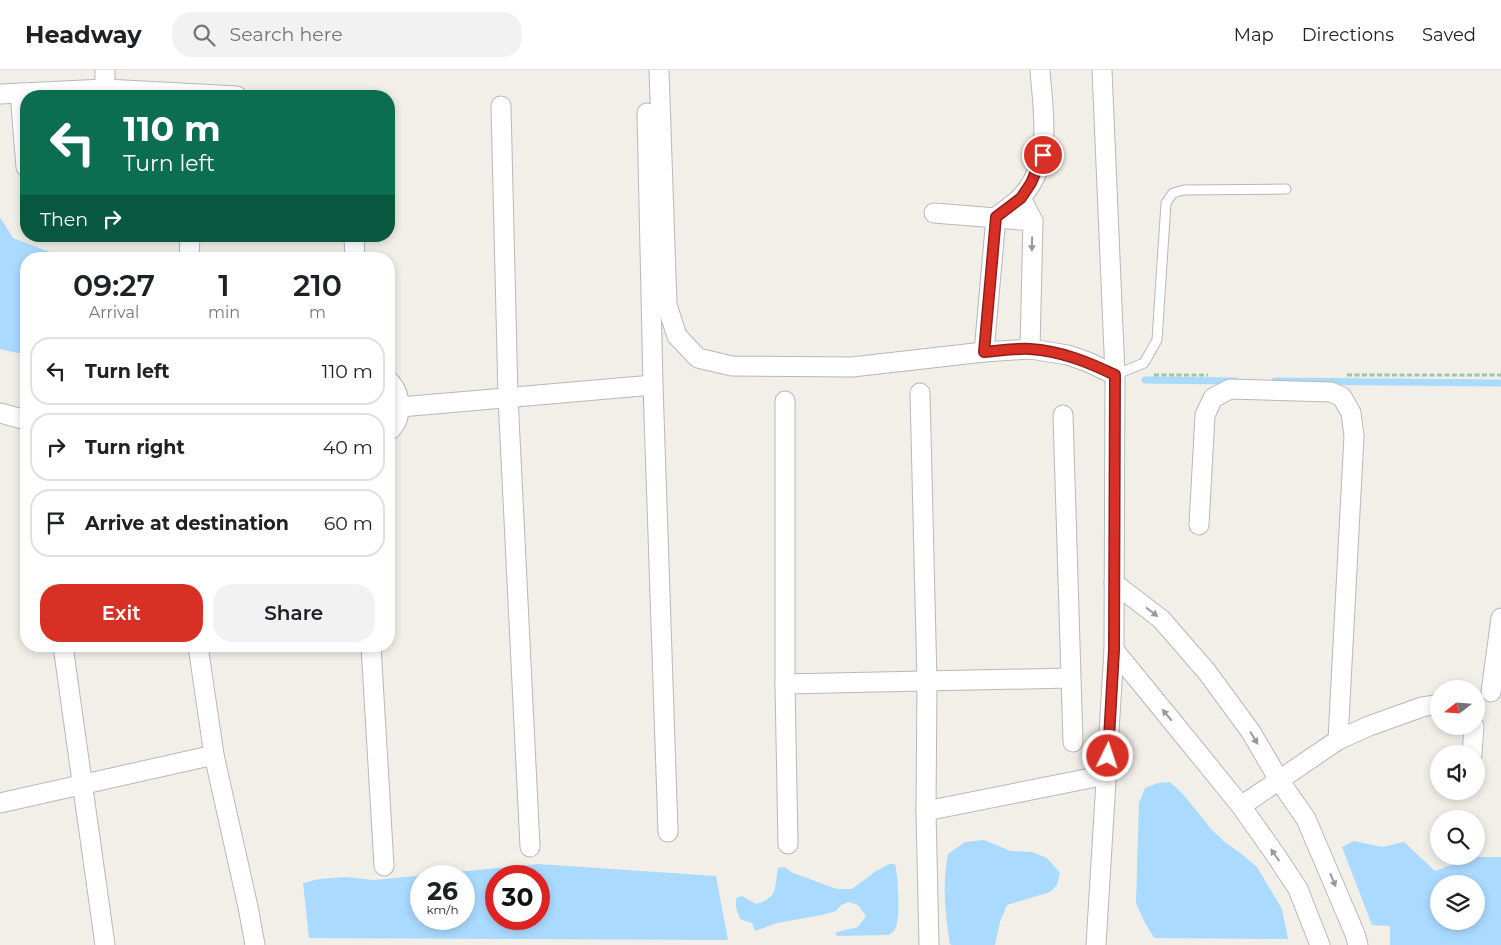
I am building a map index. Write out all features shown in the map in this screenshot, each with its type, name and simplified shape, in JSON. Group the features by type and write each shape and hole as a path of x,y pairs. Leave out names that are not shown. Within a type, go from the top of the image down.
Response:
{"street":[{"path":"105,70 105,89"},
{"path":"658,70 667,305 677,336 698,358 732,366 852,367 984,352 1030,349 1068,355 1115,375"},
{"path":"984,352 996,217 1021,198 1031,183 1043,155 1040,70"},
{"path":"1096,945 1114,650 1115,375 1102,70"},
{"path":"84,90 120,90"},
{"path":"0,94 20,93"},
{"path":"501,106 508,397 530,847"},
{"path":"647,113 652,385 668,832"},
{"path":"1021,198 1033,221 1030,349"},
{"path":"934,212 1033,221"},
{"path":"400,407 652,385"},
{"path":"1199,524 1205,415 1212,398 1230,389 1331,392 1342,397 1351,413 1354,436 1338,740"},
{"path":"395,390 400,407 395,423"},
{"path":"920,393 927,681 926,811 929,945"},
{"path":"785,401 785,684 788,844"},
{"path":"0,413 20,418"},
{"path":"1063,415 1073,742"},
{"path":"1114,583 1161,619 1207,672 1251,732 1279,780 1306,819 1358,945"},
{"path":"1489,693 1501,618"},
{"path":"1114,650 1241,806 1277,857 1298,889 1320,945"},
{"path":"64,652 105,945"},
{"path":"199,652 214,755 255,945"},
{"path":"370,652 384,866"},
{"path":"785,684 1070,678"},
{"path":"1241,806 1338,740 1378,723 1430,706"},
{"path":"0,803 214,755"},
{"path":"926,811 1106,775"}],"lane":[{"path":"1115,375 1144,363 1157,340 1166,203 1173,193 1184,190 1286,189"}],"water":[{"path":"0,217 13,238 50,252 20,252 20,354 0,349"},
{"path":"1170,782 1183,794 1211,829 1257,867 1282,909 1288,939 1154,938 1136,903 1139,803 1145,788 1158,783"},
{"path":"984,840 1011,851 1032,852 1047,858 1060,873 1057,885 1050,892 1007,905 1000,922 995,945 952,945 950,944 948,933 945,899 948,854 965,842"},
{"path":"1354,841 1382,847 1404,842 1435,871 1451,865 1485,865 1485,857 1501,857 1501,945 1390,945 1390,926 1372,925 1342,847"},
{"path":"538,864 716,876 728,940 309,938 303,883 319,879 346,877 374,880 410,876 410,930 475,930 475,870 485,869 485,930 550,930 550,865 528,865"},
{"path":"890,864 895,864 896,870 898,916 894,931 889,935 837,936 835,933 837,932 858,927 866,916 858,905 849,902 841,905 836,911 777,923 755,931 752,923 740,919 736,907 736,898 742,896 756,904 769,898 774,891 778,868 784,867 793,873 837,889 852,889 876,871"}],"waterway":[{"path":"1145,380 1235,381"},
{"path":"1275,381 1501,383"}],"route":[{"path":"1043,155 1040,166 1021,198 996,217 984,352 1030,349 1068,355 1115,375 1114,650 1108,756"}]}
